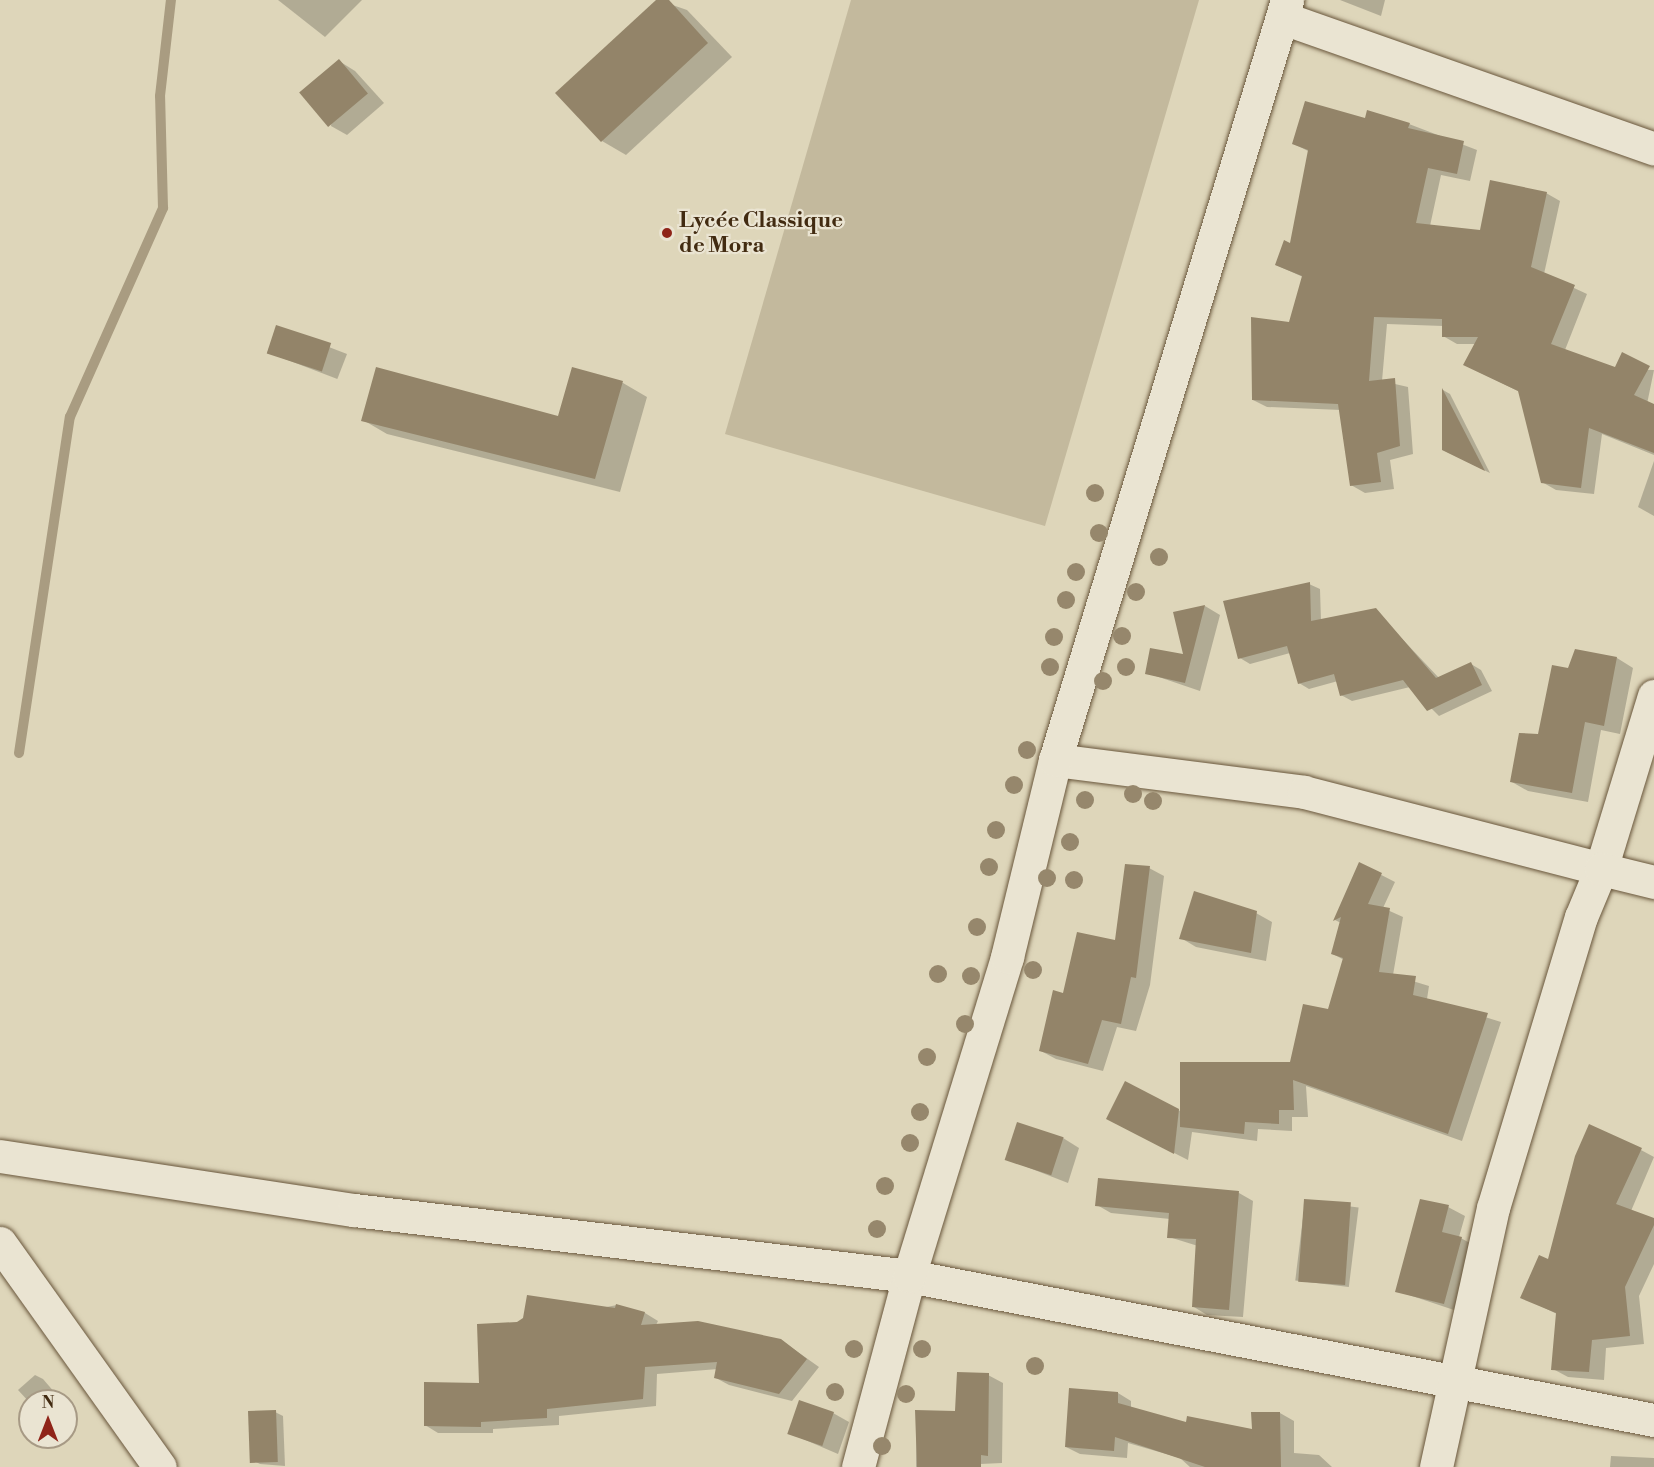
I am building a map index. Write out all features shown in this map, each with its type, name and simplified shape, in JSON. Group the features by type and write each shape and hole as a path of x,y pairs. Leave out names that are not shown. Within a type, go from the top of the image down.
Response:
{"street":[{"path":"858,1467 909,1276 1007,957 1055,760 1285,9 1654,149"},
{"path":"1436,1467 1493,1208 1581,917 1601,869 1654,696"},
{"path":"1055,760 1304,792 1654,882"},
{"path":"0,1156 354,1210 909,1276 1455,1385 1654,1420"},
{"path":"0,1243 160,1467"}],"shaded area":[{"path":"851,0 1199,0 1045,526 725,434"}],"building":[{"path":"656,0 669,0 708,43 601,142 555,93"},
{"path":"339,59 368,93 328,127 299,92"},
{"path":"1305,101 1365,118 1367,110 1410,123 1408,128 1464,141 1457,174 1428,168 1416,223 1480,230 1490,180 1547,192 1531,267 1575,285 1551,344 1615,367 1622,352 1650,366 1634,395 1654,404 1654,453 1589,428 1581,488 1541,483 1518,391 1463,365 1478,337 1442,337 1442,319 1374,317 1369,381 1395,378 1400,446 1377,453 1381,482 1350,486 1338,404 1252,400 1251,317 1289,322 1302,276 1275,265 1284,240 1290,243 1308,150 1292,144"},
{"path":"276,325 331,343 322,371 267,354"},
{"path":"376,367 558,416 572,367 623,381 595,479 361,421"},
{"path":"1442,388 1485,471 1442,450"},
{"path":"1310,582 1311,621 1376,608 1436,678 1471,662 1482,685 1427,711 1403,680 1340,696 1334,674 1298,684 1287,646 1238,659 1223,601"},
{"path":"1205,605 1185,683 1145,674 1150,648 1183,654 1173,612"},
{"path":"1575,649 1617,657 1604,726 1585,722 1572,793 1510,782 1519,733 1538,734 1552,665 1568,668"},
{"path":"1359,862 1382,873 1368,904 1390,908 1379,972 1416,976 1413,995 1488,1013 1448,1134 1293,1080 1294,1110 1279,1110 1279,1124 1245,1122 1244,1134 1180,1127 1180,1062 1290,1062 1303,1004 1328,1009 1343,958 1331,954 1341,917 1333,921"},
{"path":"1125,864 1150,866 1136,978 1131,977 1121,1024 1102,1020 1088,1064 1039,1051 1053,990 1063,993 1077,932 1115,940"},
{"path":"1194,891 1257,911 1251,953 1179,939"},
{"path":"1125,1081 1179,1109 1174,1154 1106,1119"},
{"path":"1017,1122 1064,1137 1051,1175 1005,1160"},
{"path":"1589,1124 1642,1148 1616,1204 1654,1218 1654,1225 1625,1287 1630,1336 1592,1340 1589,1372 1551,1370 1556,1313 1520,1298 1539,1255 1548,1259 1575,1156"},
{"path":"1098,1178 1239,1191 1229,1310 1192,1307 1196,1239 1167,1238 1169,1213 1095,1206"},
{"path":"1304,1199 1351,1202 1345,1285 1298,1282"},
{"path":"1420,1199 1449,1205 1442,1232 1462,1237 1444,1304 1395,1292"},
{"path":"527,1295 615,1308 616,1304 645,1312 641,1325 698,1321 781,1339 807,1359 779,1394 714,1378 717,1362 645,1367 643,1399 547,1409 547,1418 481,1422 481,1427 424,1426 424,1382 479,1383 477,1324 517,1322 523,1318"},
{"path":"957,1372 989,1373 988,1456 981,1455 981,1467 917,1467 915,1410 955,1411"},
{"path":"1069,1388 1118,1392 1118,1403 1186,1422 1187,1416 1252,1429 1251,1412 1280,1412 1281,1467 1205,1467 1115,1437 1114,1451 1065,1447"},
{"path":"799,1400 834,1412 822,1446 787,1434"},
{"path":"276,1410 278,1462 250,1463 248,1411"}],"waterway":[{"path":"19,753 70,417 163,208 160,96 171,0"}],"place":[{"name":"Lycée Classique de Mora","path":"667,233"}]}
